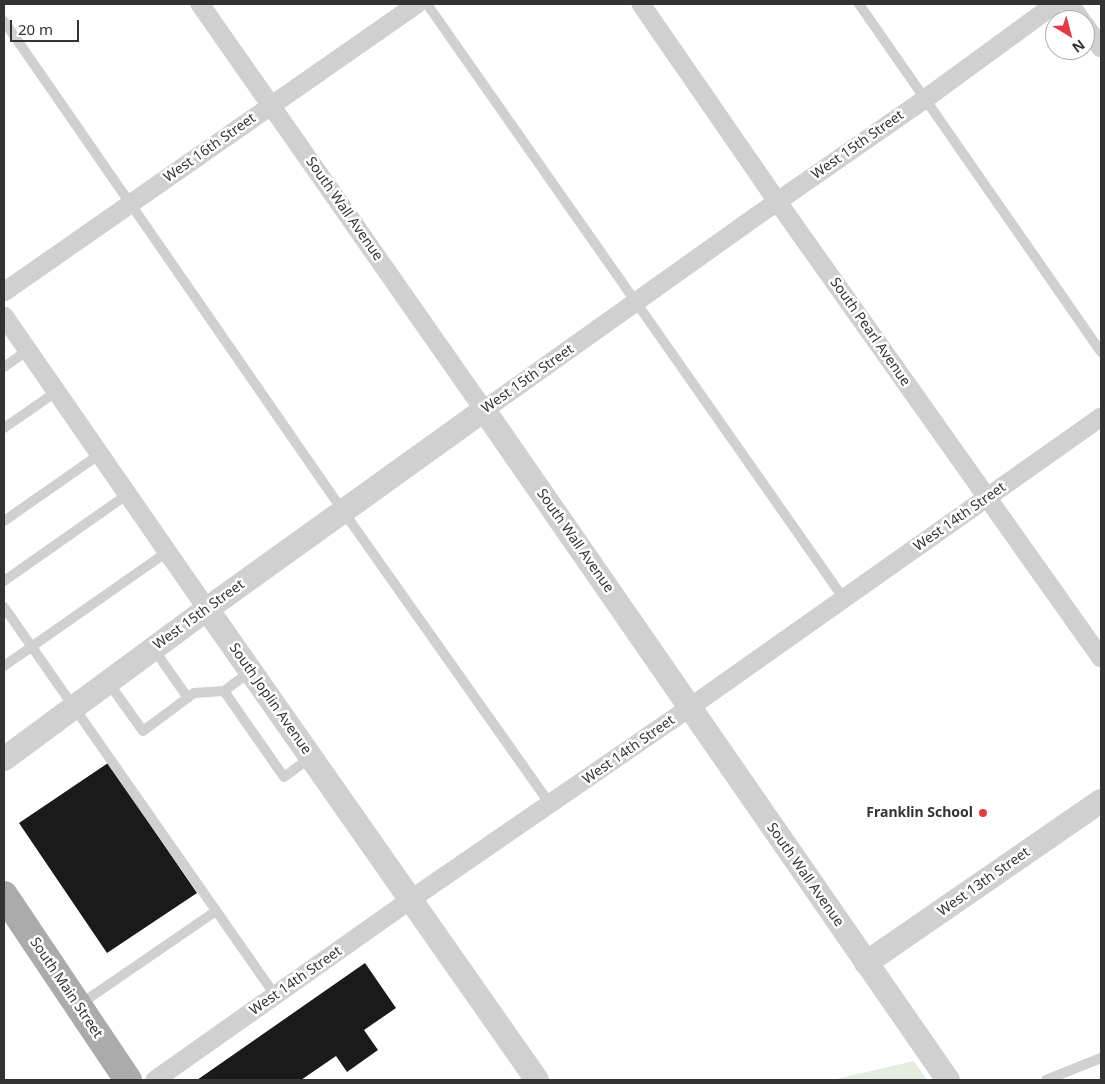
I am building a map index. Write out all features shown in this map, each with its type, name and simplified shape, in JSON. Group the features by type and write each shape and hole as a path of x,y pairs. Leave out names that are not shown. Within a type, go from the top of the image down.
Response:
{"main road":[{"name":"South Main Street","path":"4,895 128,1080"}],"street":[{"name":"South Wall Avenue","path":"200,4 948,1080"},
{"name":"West 16th Street","path":"4,292 417,4"},
{"name":"South Pearl Avenue","path":"640,4 777,201 1101,658"},
{"name":"West 15th Street","path":"4,759 153,648 484,410 777,201 925,99 1055,4"},
{"name":"South Joplin Avenue","path":"4,316 537,1080"},
{"name":"West 14th Street","path":"155,1080 410,900 690,708 1101,417"},
{"name":"West 13th Street","path":"866,963 1101,801"}],"lane":[{"path":"427,4 844,599"},
{"path":"859,4 1101,352"},
{"path":"4,21 550,804"},
{"path":"4,367 28,350"},
{"path":"4,428 56,392"},
{"path":"4,522 100,454"},
{"path":"4,581 128,494"},
{"path":"4,666 167,552"},
{"path":"4,607 275,995"},
{"path":"153,648 188,698"},
{"path":"108,682 143,731 194,693 224,690 251,671"},
{"path":"224,690 284,776 311,757"},
{"path":"78,1006 216,911"},
{"path":"1046,1080 1101,1058"}],"shaded area":[{"path":"914,1061 927,1080 832,1080"}],"building":[{"path":"108,763 197,893 107,953 19,823"},
{"path":"365,963 396,1008 364,1030 378,1050 347,1072 336,1056 301,1080 197,1080"}],"place":[{"name":"Franklin School","path":"983,813"}]}
